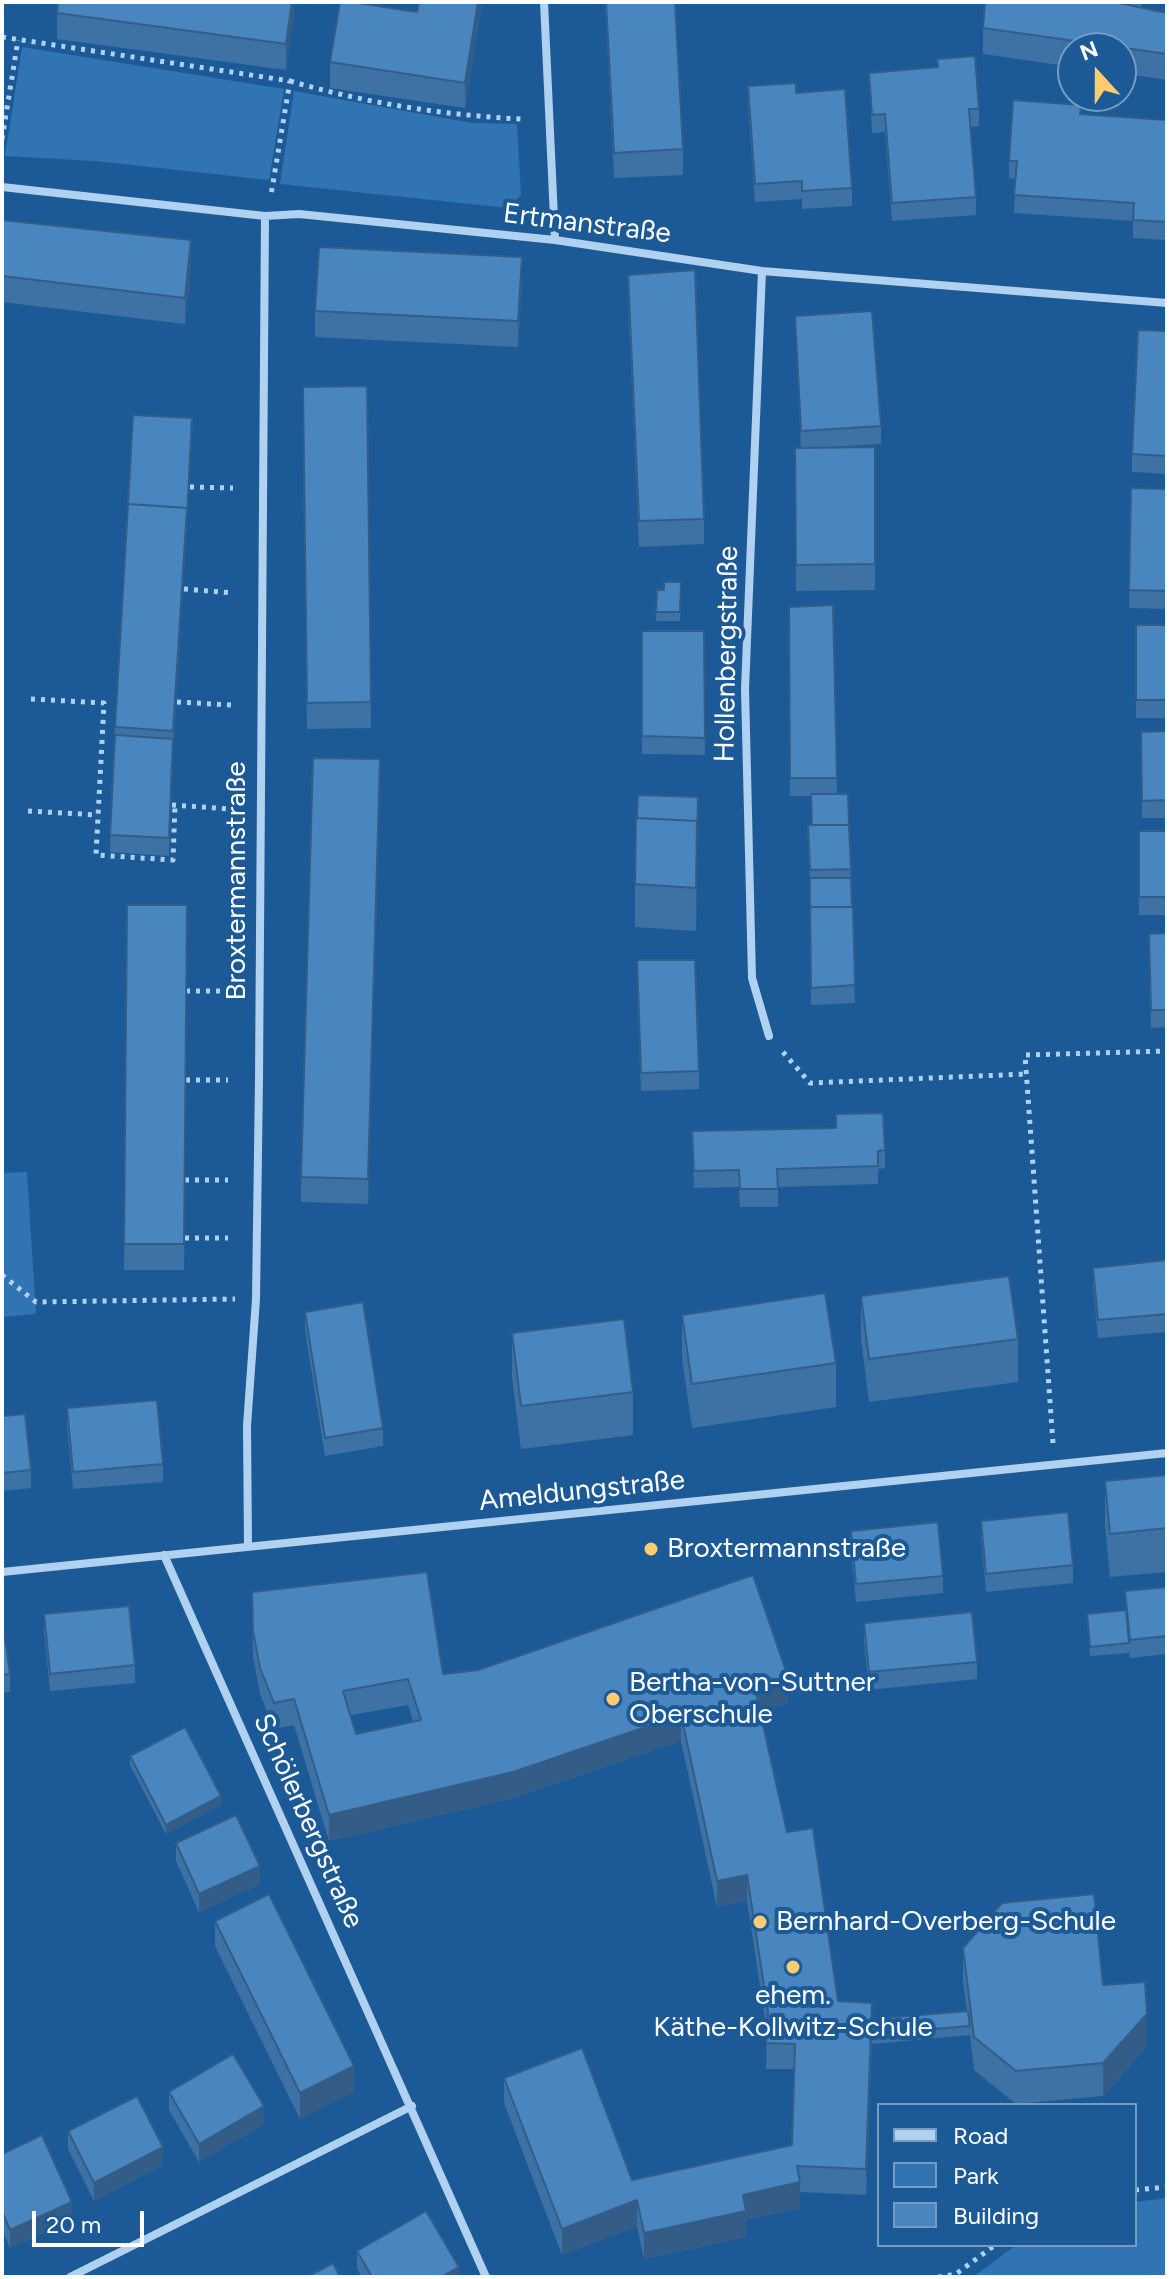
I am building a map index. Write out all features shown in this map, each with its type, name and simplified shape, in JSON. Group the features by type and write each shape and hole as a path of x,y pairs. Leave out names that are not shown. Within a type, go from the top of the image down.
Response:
{"street":[{"path":"544,2 555,240"},
{"name":"Ertmanstraße","path":"2,187 265,216 299,214 555,240 762,271 1167,303"},
{"name":"Broxtermannstraße","path":"248,1545 247,1426 256,1299 265,216"},
{"name":"Hollenbergstraße","path":"762,271 745,689 752,978 769,1036"},
{"name":"Ameldungstraße","path":"2,1572 1167,1453"},
{"name":"Schölerbergstraße","path":"164,1555 486,2277"},
{"path":"70,2277 412,2106"}],"path":[{"path":"2,37 290,81 335,94 390,104 471,116 521,119"},
{"path":"2,139 18,40"},
{"path":"265,216 273,187 290,81"},
{"path":"190,487 233,488"},
{"path":"184,589 233,593"},
{"path":"31,699 104,703 96,855 173,860 173,805 231,809"},
{"path":"177,702 231,705"},
{"path":"28,811 98,815"},
{"path":"186,991 228,991"},
{"path":"769,1036 810,1083 1027,1074"},
{"path":"1055,1464 1025,1055 1167,1051"},
{"path":"186,1080 228,1080"},
{"path":"185,1180 228,1180"},
{"path":"185,1238 228,1238"},
{"path":"2,1275 36,1302 256,1299"},
{"path":"1137,2190 1167,2187"},
{"path":"938,2277 956,2274 992,2247"}],"green space":[{"path":"22,47 284,89 269,180 95,161 5,156"},
{"path":"294,91 472,123 517,124 521,195 508,208 280,184"},
{"path":"27,1172 36,1314 2,1317 2,1173"},
{"path":"1167,2198 1167,2277 973,2277 1013,2247 1137,2247 1137,2202"}],"building":[{"path":"58,2 292,2 286,44 57,13"},
{"path":"340,2 417,12 419,2 478,2 465,83 330,62"},
{"path":"606,2 675,2 683,149 614,153"},
{"path":"985,2 1114,2 1167,13 1167,54 1137,50 1137,32 1057,32 1057,38 983,28"},
{"path":"975,56 979,109 969,109 976,197 892,203 885,114 872,115 869,73 938,67 937,59"},
{"path":"796,83 796,93 845,89 852,188 802,191 802,181 755,184 748,86"},
{"path":"1013,100 1057,103 1057,112 1167,120 1167,222 1133,220 1134,203 1014,195 1017,161 1009,161"},
{"path":"2,220 191,240 185,298 2,276"},
{"path":"319,247 522,257 518,321 315,311"},
{"path":"695,270 704,519 639,521 628,275"},
{"path":"872,311 881,426 801,431 795,316"},
{"path":"1138,330 1167,331 1167,456 1132,454"},
{"path":"367,386 371,702 307,703 303,387"},
{"path":"133,415 192,418 187,516 187,508 128,504"},
{"path":"875,447 875,564 796,565 795,448"},
{"path":"1131,488 1167,489 1167,591 1129,590"},
{"path":"128,504 187,508 173,731 115,727"},
{"path":"664,582 681,582 680,612 656,612 657,590 664,590"},
{"path":"833,605 837,778 790,778 789,607"},
{"path":"1136,625 1167,625 1167,700 1136,700"},
{"path":"642,631 704,631 705,738 642,736"},
{"path":"1167,731 1167,800 1142,801 1141,732"},
{"path":"115,735 173,739 169,838 110,835"},
{"path":"313,758 380,759 368,1179 301,1177"},
{"path":"811,794 848,794 849,825 812,825"},
{"path":"638,795 698,797 697,846 697,821 637,818"},
{"path":"636,818 697,821 696,888 635,884"},
{"path":"808,825 849,825 851,869 810,870"},
{"path":"1139,831 1167,831 1167,897 1139,897"},
{"path":"810,878 851,878 852,907 810,907"},
{"path":"127,905 187,905 184,1244 124,1244"},
{"path":"810,907 853,907 855,985 811,988"},
{"path":"1167,933 1167,1010 1151,1010 1149,934"},
{"path":"637,960 695,960 699,1071 641,1073"},
{"path":"883,1113 885,1150 878,1151 878,1166 777,1169 778,1189 740,1189 739,1170 694,1171 692,1131 836,1128 836,1114"},
{"path":"1167,1260 1167,1314 1098,1320 1093,1268"},
{"path":"1009,1276 1018,1339 869,1359 861,1296"},
{"path":"825,1293 836,1363 692,1384 682,1315"},
{"path":"363,1302 383,1428 325,1438 305,1312"},
{"path":"624,1319 633,1392 521,1406 512,1333"},
{"path":"157,1400 163,1464 73,1472 67,1408"},
{"path":"25,1414 31,1470 2,1473 2,1416"},
{"path":"1167,1475 1167,1528 1110,1534 1105,1481"},
{"path":"1068,1512 1073,1565 986,1574 981,1521"},
{"path":"938,1522 943,1576 856,1584 851,1531"},
{"path":"427,1572 443,1674 478,1670 753,1575 788,1677 755,1689 787,1832 813,1828 838,2001 872,2003 866,2169 797,2166 800,2182 743,2195 746,2211 644,2233 637,2200 562,2229 504,2078 582,2048 632,2180 792,2145 795,2044 766,2043 768,2012 747,1875 717,1881 681,1715 513,1772 329,1815 294,1699 274,1703 260,1668 253,1631 252,1592","holes":["408,1679 421,1720 356,1734 343,1691"]},
{"path":"1167,1587 1167,1636 1130,1640 1125,1591"},
{"path":"129,1606 135,1665 50,1674 44,1614"},
{"path":"1126,1610 1129,1643 1090,1647 1087,1614"},
{"path":"972,1612 977,1662 869,1672 864,1623"},
{"path":"2,1618 10,1674 2,1675"},
{"path":"185,1727 221,1796 166,1825 130,1756"},
{"path":"236,1815 260,1866 199,1894 176,1843"},
{"path":"269,1894 354,2066 300,2093 215,1921"},
{"path":"1094,1894 1103,1985 1145,1982 1147,2014 1103,2063 1016,2071 974,2037 963,1948 1002,1903"},
{"path":"968,2011 970,2026 872,2034 872,2019"},
{"path":"233,2054 264,2106 199,2144 169,2092"},
{"path":"137,2096 163,2147 94,2183 68,2131"},
{"path":"42,2135 72,2202 10,2230 2,2211 2,2154"},
{"path":"426,2211 459,2267 441,2277 372,2277 357,2251"},
{"path":"333,2263 340,2277 307,2277"}],"place":[{"name":"Broxtermannstraße","path":"651,1549"},
{"name":"Bertha-von-Suttner Oberschule","path":"613,1699"},
{"name":"Bernhard-Overberg-Schule","path":"760,1922"},
{"name":"ehem. Käthe-Kollwitz-Schule","path":"793,1967"}]}
